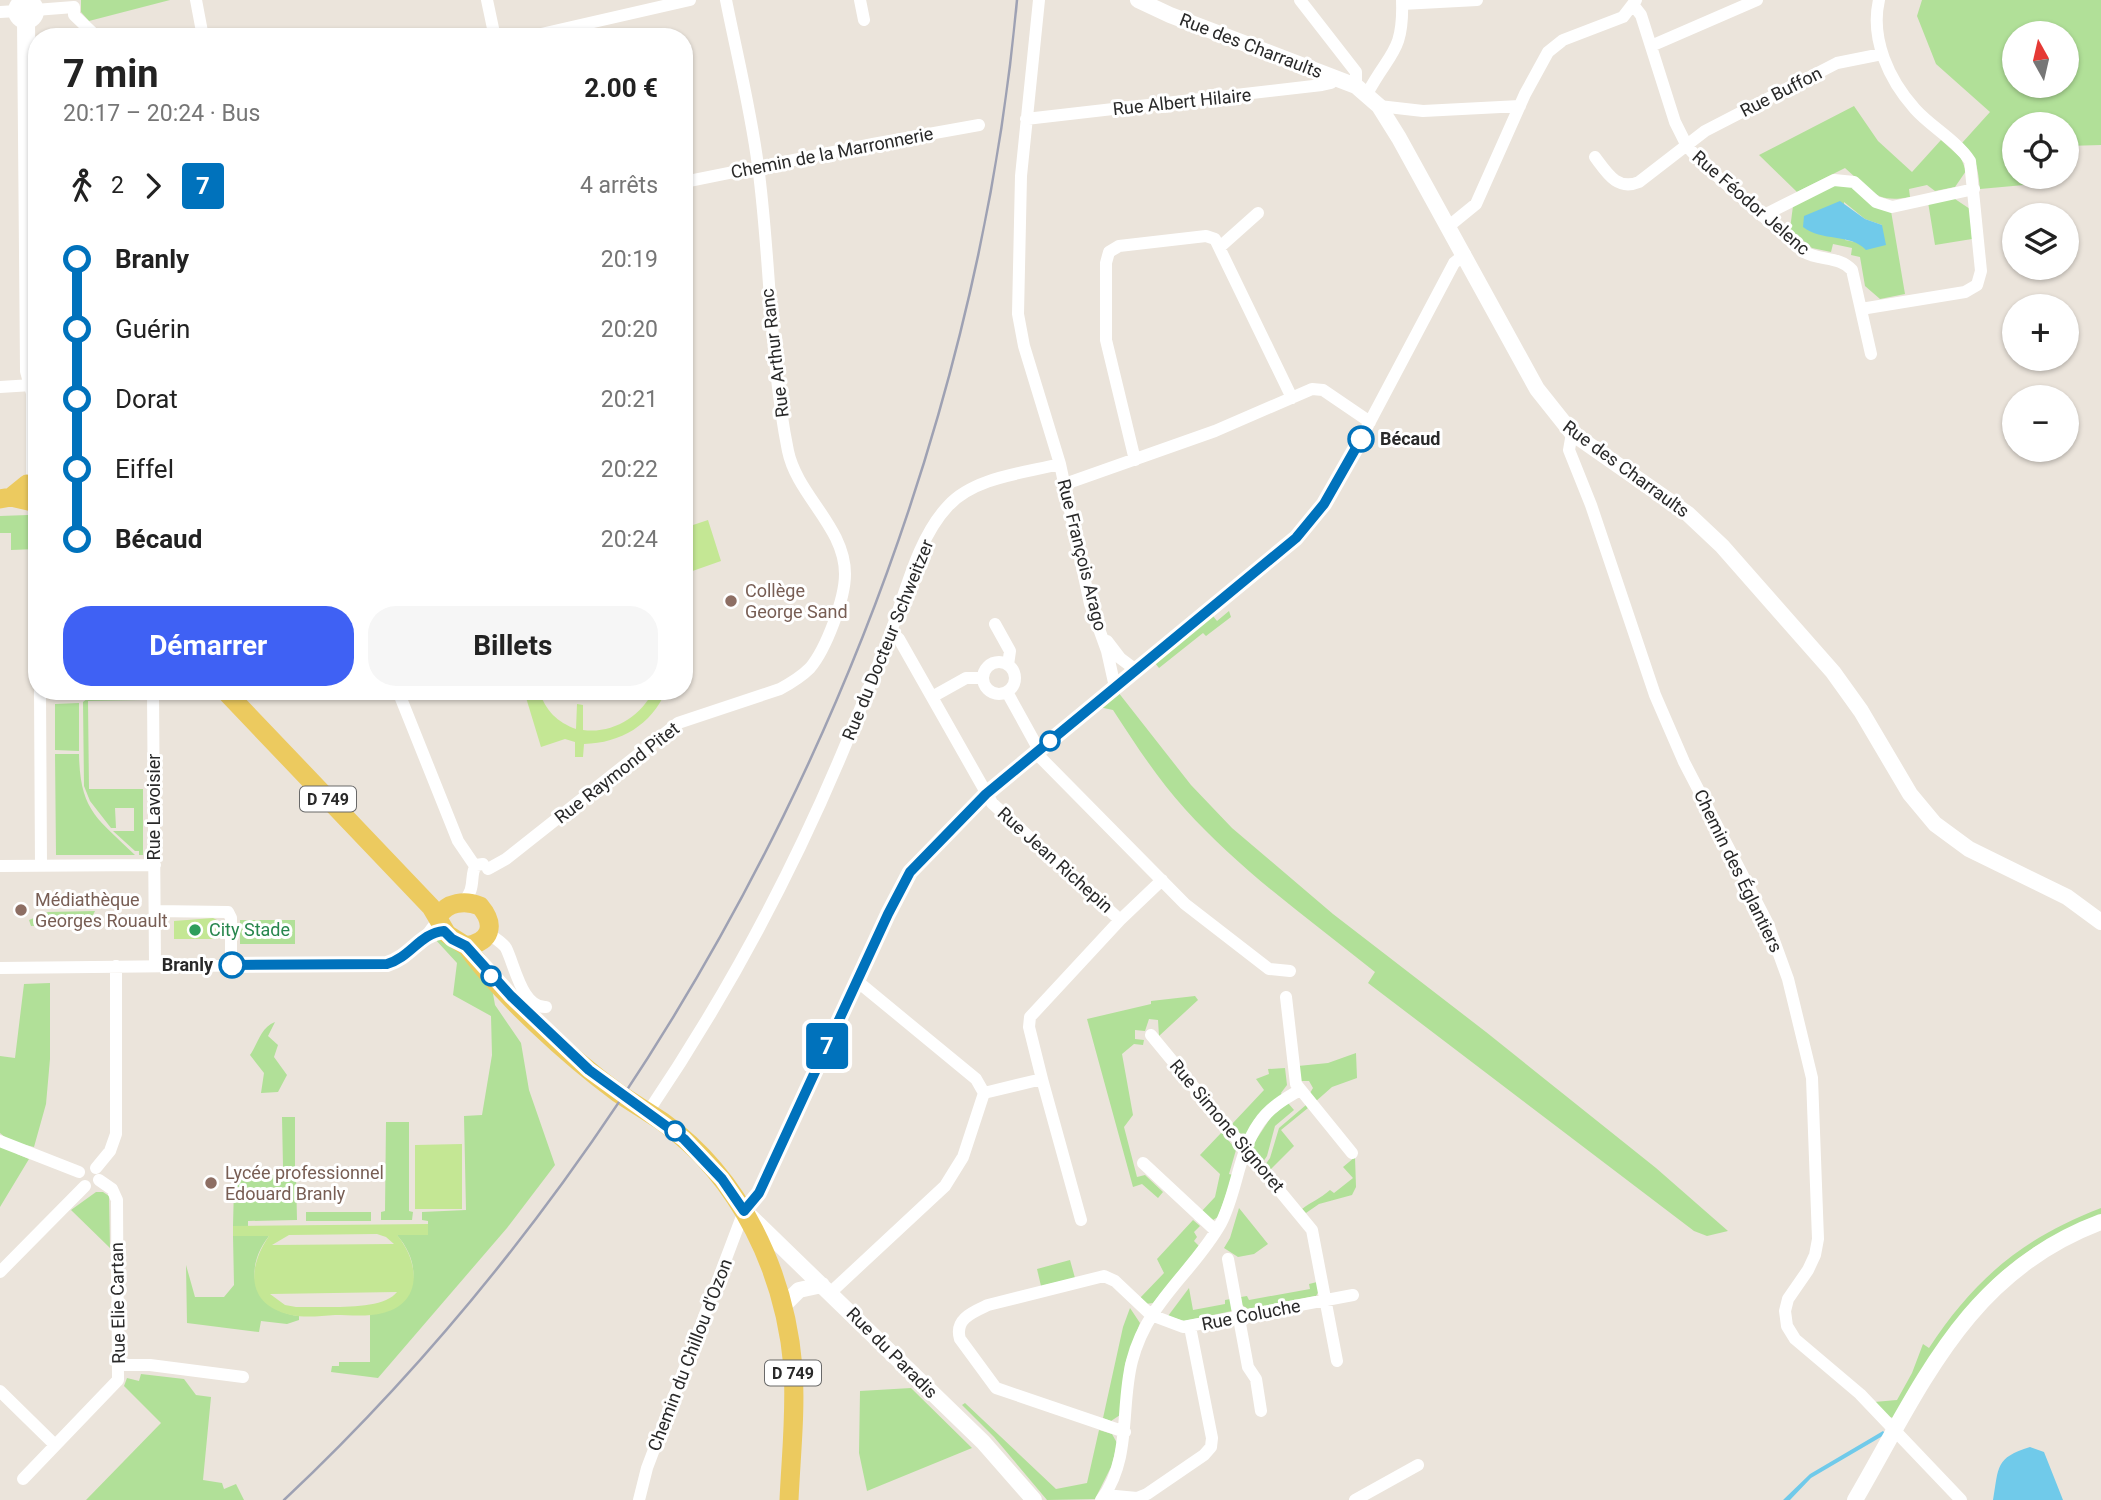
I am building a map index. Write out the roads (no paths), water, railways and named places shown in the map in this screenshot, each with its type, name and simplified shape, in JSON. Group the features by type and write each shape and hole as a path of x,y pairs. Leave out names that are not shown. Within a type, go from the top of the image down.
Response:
{"main road":[{"path":"22,9 28,158"},
{"path":"26,494 28,472"},
{"name":"D 749","path":"234,700 446,915"},
{"path":"446,915 488,918 479,940 452,939 446,915"},
{"name":"D 749","path":"479,940 489,973 570,1054 624,1097 674,1130 701,1155 744,1211 764,1251 783,1306 793,1369 789,1500"}],"street":[{"path":"196,0 201,28"},
{"path":"487,0 493,28"},
{"path":"559,28 635,6 690,0"},
{"name":"Rue Arthur Ranc","path":"726,0 758,167 772,348 788,454 795,473 838,543 844,564 841,597 825,640 810,667 795,681"},
{"path":"860,0 864,20"},
{"path":"1039,0 1026,119 1018,248 1018,314 1024,346 1060,464"},
{"name":"Rue des Charraults","path":"1138,0 1365,91 1449,226 1537,389 1572,433 1688,514 1722,546 1833,672 1866,719 1910,794 1935,824 1992,862 2095,910 2101,922"},
{"path":"1300,0 1356,72 1365,91 1423,111 1520,106"},
{"path":"1365,91 1395,52 1401,38 1402,2 1477,0"},
{"path":"1651,46 1757,0"},
{"path":"1861,309 1965,292 1977,285 1981,271 1972,169 1965,154 1914,108 1885,66 1875,16 1879,0"},
{"path":"1449,226 1476,204 1542,60 1555,45 1611,24 1623,17 1635,3"},
{"name":"Rue Féodor Jelenc","path":"1635,3 1675,122 1687,146 1702,163 1804,252 1816,258 1847,264 1856,277 1871,354"},
{"path":"22,9 74,4 74,15 88,28"},
{"name":"Rue Buffon","path":"1687,146 1705,131 1837,63 1882,54"},
{"name":"Rue Albert Hilaire","path":"1026,119 1322,85 1331,83 1335,78"},
{"name":"Chemin de la Marronnerie","path":"693,180 979,125"},
{"name":"Rue Féodor Jelenc","path":"1595,157 1616,182 1631,186 1687,146"},
{"path":"1762,216 1834,180 1854,182 1876,202 1892,207 1974,189"},
{"path":"1221,246 1258,213"},
{"path":"1135,460 1106,340 1106,263 1109,252 1119,246 1206,236 1215,239 1221,246 1292,398"},
{"path":"744,1211 759,1193 910,872 986,794 1296,538 1338,482 1454,263 1465,254"},
{"path":"0,387 28,380"},
{"path":"1065,485 1215,431 1312,389 1323,390 1370,422"},
{"name":"Chemin des Églantiers","path":"1572,433 1569,450 1591,505 1655,695 1684,762 1768,924 1786,970 1802,1028 1814,1106 1818,1239 1815,1255 1788,1299 1785,1311 1787,1325 1795,1339 1860,1394 1961,1500"},
{"name":"Rue du Docteur Schweitzer","path":"648,1112 730,983 784,879 847,741 915,566 941,514 961,495 995,481 1060,464"},
{"name":"Rue François Arago","path":"1060,464 1095,621 1120,683"},
{"path":"1095,621 1111,648 1136,670"},
{"path":"995,624 1010,651 1008,664 1014,677 1013,686 1007,692 991,693 983,678 991,665 1008,664"},
{"name":"Rue Jean Richepin","path":"891,631 900,639 992,803 1120,919 1030,1017 1029,1027 1042,1079 1081,1220"},
{"path":"932,697 966,678 983,678"},
{"name":"Rue Raymond Pitet","path":"480,873 506,859 678,723 780,689 795,681"},
{"path":"1007,692 1037,751 1185,904 1269,970 1290,971"},
{"path":"40,700 41,866"},
{"name":"Rue Lavoisier","path":"153,700 155,966"},
{"path":"0,968 387,964 399,959 446,915 480,873 458,841 402,700"},
{"path":"0,866 155,865"},
{"path":"1120,919 1162,880"},
{"path":"155,911 228,912 231,918 232,965"},
{"path":"479,940 504,945 531,1001 539,1007 547,1007"},
{"path":"79,1172 80,1181 85,1186 92,1186 116,1134 116,966"},
{"path":"783,1306 799,1290 826,1289 945,1186 956,1173 984,1093 976,1079 857,981"},
{"path":"1286,997 1293,1077 1300,1090 1352,1153"},
{"name":"Rue Simone Signoret","path":"1151,1035 1312,1230 1337,1361"},
{"path":"984,1093 1042,1079"},
{"path":"1191,1326 1212,1438 1211,1447 1205,1455 1147,1494 1137,1498 1103,1498 1115,1473 1125,1432 1131,1362 1138,1341 1151,1315 1216,1231 1258,1124 1271,1109 1300,1090"},
{"path":"7,1143 79,1172"},
{"path":"1143,1163 1216,1231"},
{"path":"79,1172 87,1165 98,1174"},
{"name":"Rue Elie Cartan","path":"23,1479 117,1382 116,1195 98,1174"},
{"path":"0,1272 85,1186"},
{"name":"Rue du Paradis","path":"744,1211 988,1447 1034,1500"},
{"name":"Chemin du Chillou d'Ozon","path":"639,1500 644,1479 744,1211"},
{"path":"1855,1500 1953,1334 1982,1299 2030,1258 2101,1222"},
{"path":"1227,1259 1248,1367 1256,1379 1261,1411"},
{"path":"1125,1432 996,1388 957,1331 959,1323 965,1317 988,1305 1104,1276 1115,1281 1151,1315"},
{"name":"Rue Coluche","path":"1151,1315 1168,1323 1191,1326 1353,1295"},
{"path":"119,1365 150,1365 243,1377"},
{"path":"0,1391 55,1445"},
{"path":"1355,1500 1418,1465"},
{"path":"630,1500 644,1479"}],"water":[{"path":"1840,201 1865,219 1882,225 1886,245 1866,250 1852,241 1819,235 1803,227 1804,216"},
{"path":"1883,1431 1886,1434 1811,1478 1790,1500 1783,1500 1810,1474"},
{"path":"2030,1447 2044,1452 2063,1500 1993,1500 1998,1471 2004,1460"}],"railway":[{"path":"284,1500 430,1348 563,1182 681,1004 784,815 870,618 938,415 988,208 1017,0"}],"place":[{"name":"Bécaud","path":"1361,439"},
{"name":"Collège George Sand","path":"731,601"},
{"name":"Médiathèque Georges Rouault","path":"21,910"},
{"name":"City Stade","path":"195,930"},
{"name":"Branly","path":"232,965"},
{"name":"Lycée professionnel Edouard Branly","path":"211,1183"}]}
